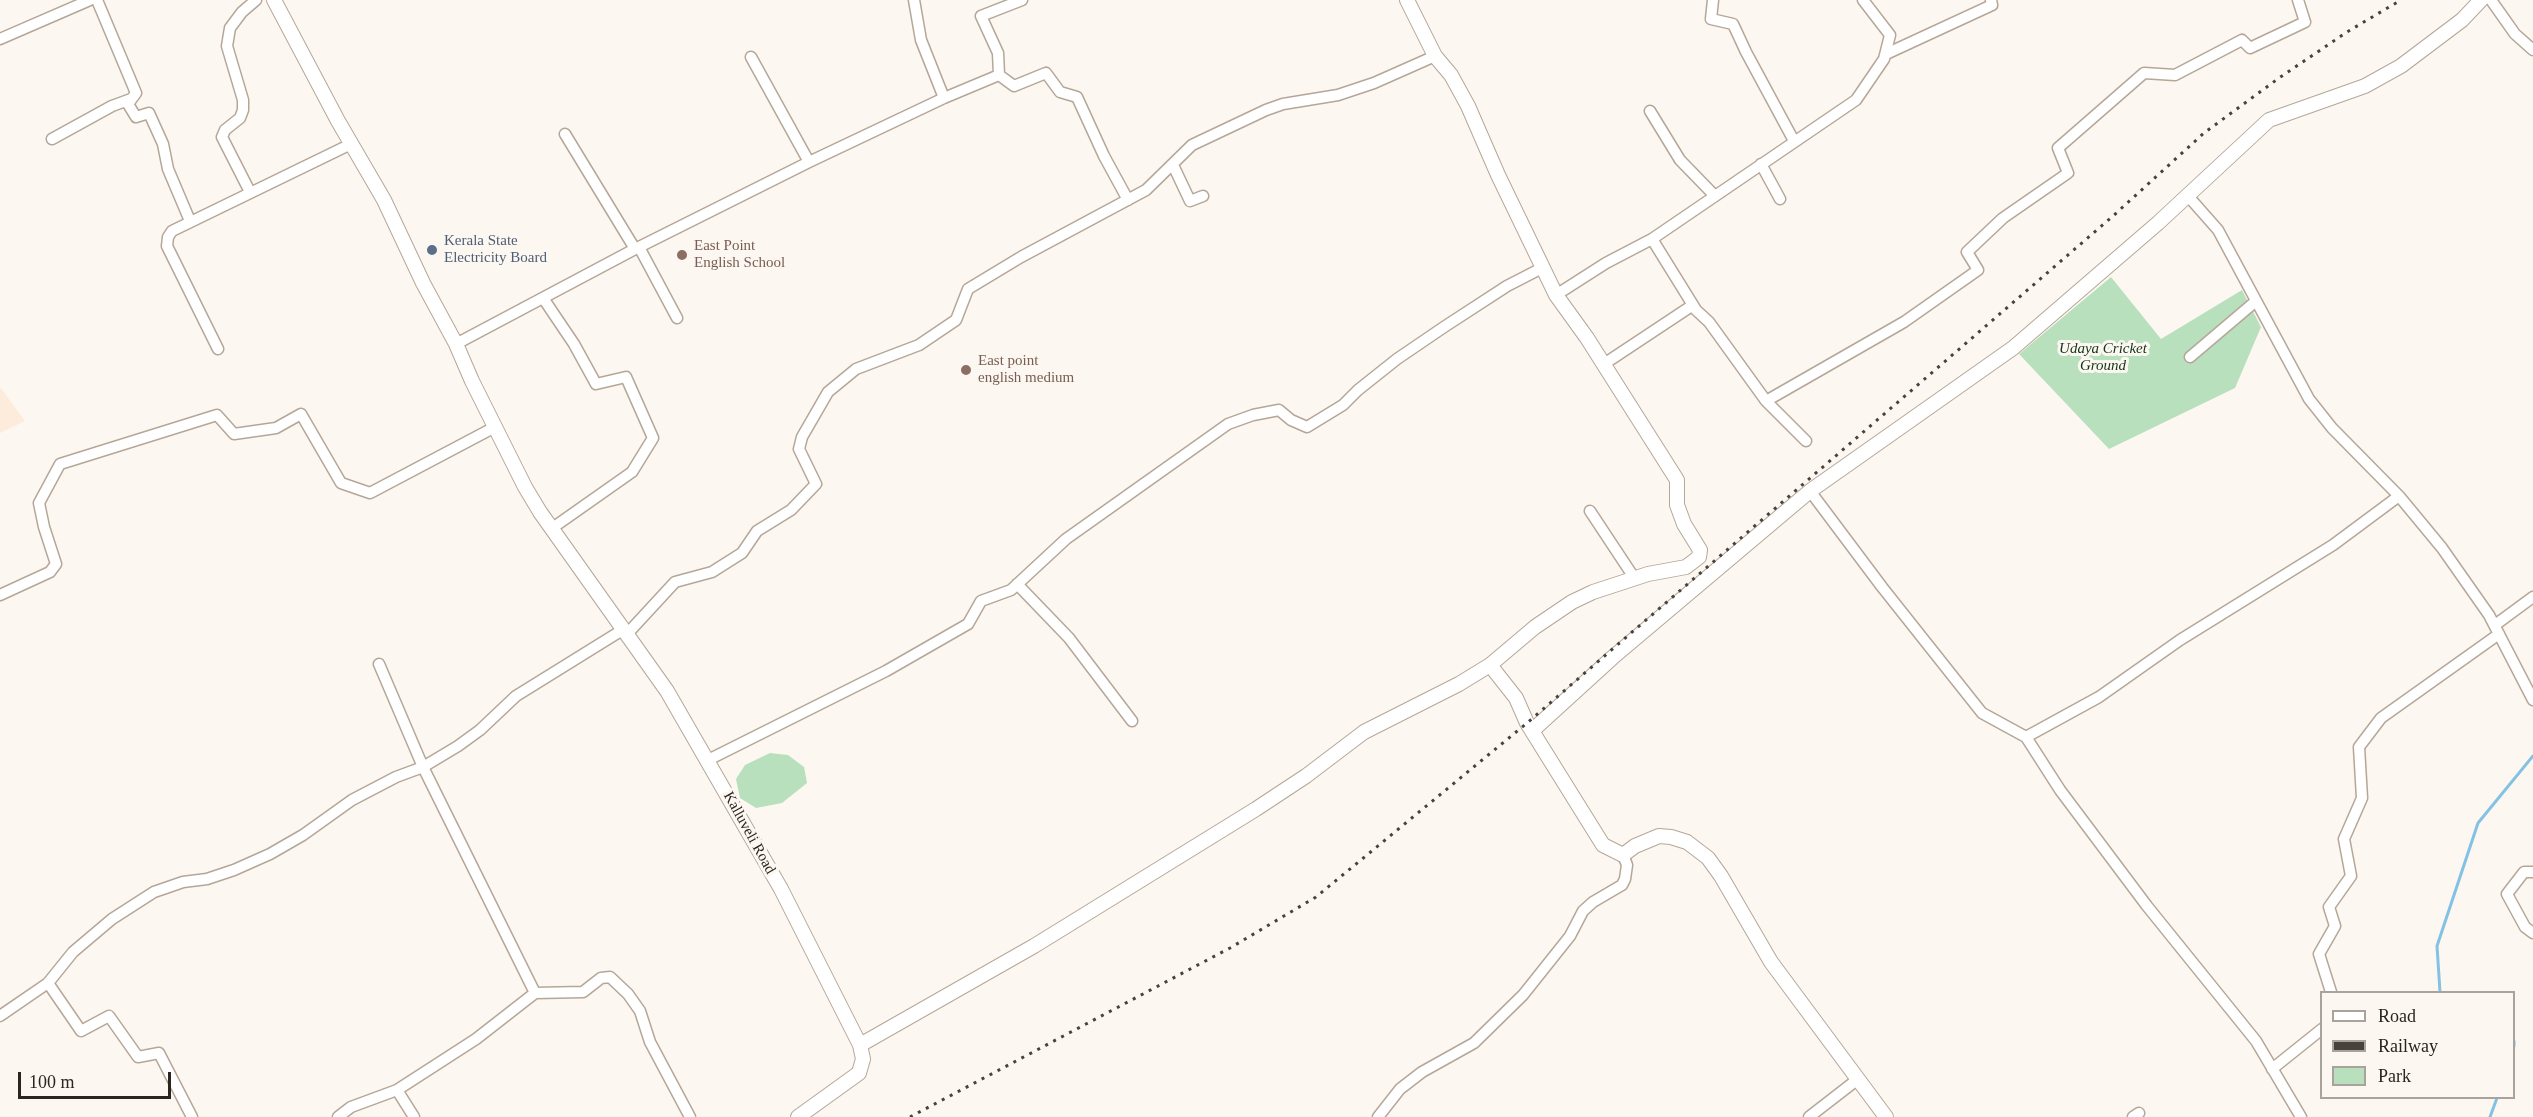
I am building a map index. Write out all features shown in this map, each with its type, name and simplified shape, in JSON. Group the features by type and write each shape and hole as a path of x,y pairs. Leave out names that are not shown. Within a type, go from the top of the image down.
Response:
{"street":[{"path":"0,39 90,0"},
{"path":"96,0 136,93 128,104 136,117 149,113 164,144 168,169 190,221"},
{"path":"250,192 222,137 225,130 240,118 243,111 243,100 227,46 230,28 242,12 256,0"},
{"name":"Kalluveli Road","path":"274,0 351,144 384,200 525,487 551,529 667,691 781,889 860,1045"},
{"path":"914,0 921,40 944,98"},
{"path":"999,75 998,53 981,16 1022,0"},
{"path":"798,1117 860,1073 863,1059 860,1045 1034,946 1236,821 1306,776 1364,732 1459,684 1490,664 1535,627 1572,602 1635,579 1686,567 1696,562 1699,557 1700,550 1684,524 1677,505 1677,480 1604,364 1556,295 1468,106 1451,75 1435,56 1407,0"},
{"path":"1713,0 1711,19 1733,24 1794,141"},
{"path":"1556,295 1606,262 1652,240 1856,100 1886,54 1890,35 1863,0"},
{"path":"1886,54 1992,4 1991,0"},
{"path":"1766,402 1904,322 1978,270 1967,252 2003,218 2068,173 2058,148 2144,73 2175,75 2242,40 2250,48 2305,22 2298,0"},
{"path":"1533,730 1612,658 1810,491 2013,348 2188,196 2269,120 2365,87 2408,60 2462,20 2481,0"},
{"path":"2491,0 2515,34 2533,50"},
{"path":"0,1016 48,983 73,952 112,919 154,892 207,879 270,854 303,835 352,800 396,777 423,767 480,730 516,696 625,632 675,582 712,572 742,553 757,531 790,510 816,484 799,449 802,437 828,392 856,369 919,345 956,320 968,289 984,278 1146,190 1192,145 1266,110 1283,104 1338,95 1374,83 1435,56"},
{"path":"751,57 809,162"},
{"path":"999,75 1014,86 1046,73 1060,92 1077,97 1128,200"},
{"path":"456,344 637,248 809,162 944,98 999,75"},
{"path":"52,139 111,106 131,99"},
{"path":"1650,111 1680,160 1715,196"},
{"path":"565,134 637,248 677,318"},
{"path":"218,349 167,246 168,237 172,231 190,221 351,144"},
{"path":"1761,164 1780,199"},
{"path":"1173,165 1190,201 1203,196"},
{"path":"2188,196 2218,230 2309,399 2332,428 2399,496 2442,548 2497,630 2533,700"},
{"path":"1652,240 1693,305 1709,322 1766,402 1806,441"},
{"path":"708,760 886,671 951,635 968,624 981,601 1011,590 1066,539 1228,424 1253,415 1279,410 1291,420 1307,427 1343,405 1358,390 1425,340 1507,286 1542,268"},
{"path":"543,298 574,344 596,384 626,376 653,438 632,472 551,529"},
{"path":"2190,357 2256,301"},
{"path":"1604,364 1693,305"},
{"path":"0,595 50,572 57,564 44,527 39,503 60,464 217,415 234,434 276,428 301,414 341,483 370,493 495,427"},
{"path":"1810,491 1882,587 1982,713 2026,736 2067,799 2147,906 2256,1041 2301,1117"},
{"path":"2026,736 2099,697 2180,640 2333,545 2399,496"},
{"path":"1590,511 1635,579"},
{"path":"1017,584 1069,638 1132,721"},
{"path":"2330,991 2319,954 2335,926 2329,907 2351,876 2344,839 2362,798 2359,747 2381,718 2497,630 2533,597"},
{"path":"379,664 423,767 536,993"},
{"path":"1378,1117 1400,1089 1422,1072 1474,1043 1523,995 1570,936 1583,911 1593,902 1622,885 1625,879 1627,865 1623,855 1603,845 1527,723 1516,699 1490,664"},
{"path":"1623,855 1635,846 1659,836 1687,842 1708,858 1771,962 1886,1117"},
{"path":"2533,872 2523,872 2507,894 2525,927 2533,933"},
{"path":"338,1117 351,1107 397,1090 476,1039 536,993 584,992 601,978 609,977 628,994 640,1011 650,1042 690,1117"},
{"path":"48,983 81,1031 109,1016 138,1057 159,1053 192,1117"},
{"path":"2272,1069 2320,1031"},
{"path":"1809,1117 1858,1079"},
{"path":"397,1090 414,1117"}],"shaded area":[{"path":"0,387 25,421 0,433"}],"green space":[{"name":"Udaya Cricket Ground","path":"2111,277 2161,339 2242,290 2261,327 2235,388 2109,449 2019,354"},
{"path":"770,753 788,755 804,767 807,783 782,803 756,808 740,798 736,779 745,765"}],"waterway":[{"path":"2440,991 2437,946 2478,823 2533,756"},
{"path":"2490,1117 2497,1099"}],"railway":[{"path":"910,1117 1230,948 1316,897 1527,723 2113,216 2204,133 2347,32 2401,0"}],"place":[{"name":"Kerala State Electricity Board","path":"432,250"},
{"name":"East Point English School","path":"682,255"},
{"name":"East point english medium","path":"966,370"}]}
